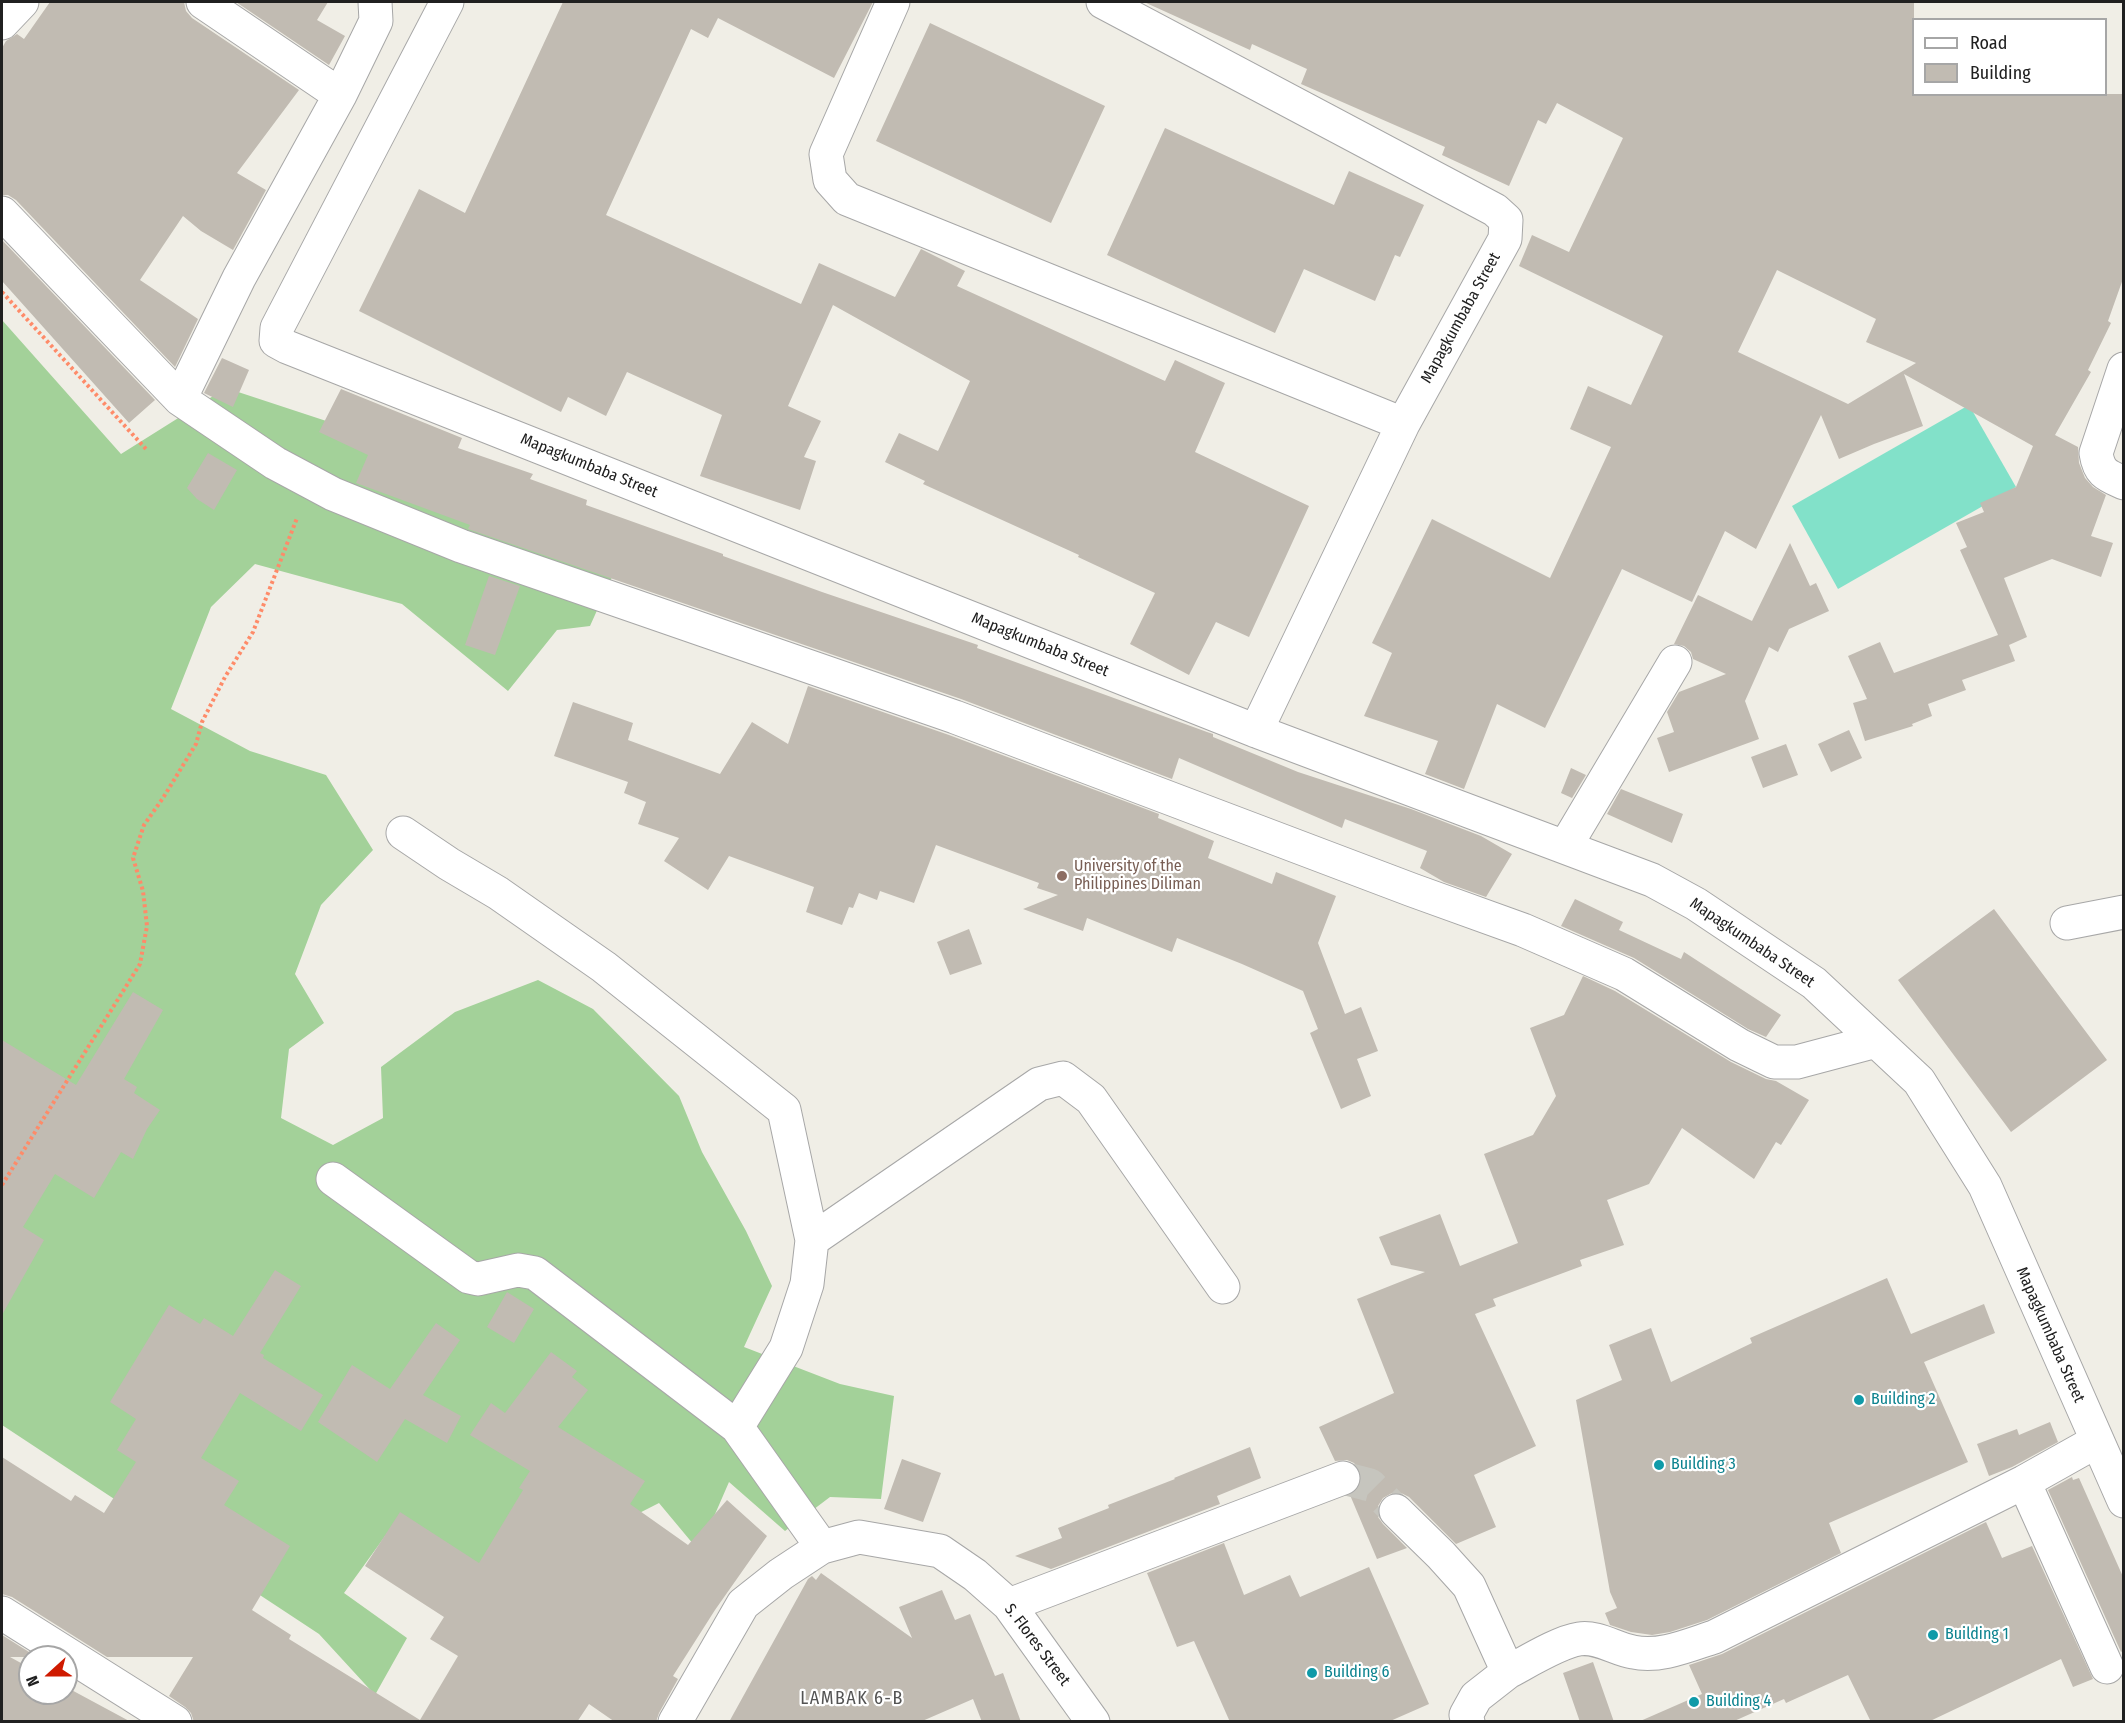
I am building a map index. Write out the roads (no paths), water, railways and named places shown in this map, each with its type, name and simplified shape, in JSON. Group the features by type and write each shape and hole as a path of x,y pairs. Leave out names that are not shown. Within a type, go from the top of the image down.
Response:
{"street":[{"path":"2,23 22,2"},
{"path":"203,2 340,95"},
{"path":"180,399 239,278 340,95 376,21 375,2"},
{"name":"Mapagkumbaba Street","path":"447,2 277,328 276,341 298,352 1256,731 1652,880 1696,904 1815,983 1919,1082 1985,1186 2124,1501"},
{"path":"893,2 826,154 830,180 848,199 1403,424"},
{"name":"Mapagkumbaba Street","path":"1103,2 1496,210 1506,220 1505,239 1403,424 1256,731"},
{"path":"2,213 180,399 275,463 333,494 461,546 956,717 1523,930 1624,974 1739,1045 1774,1062 1797,1062 1876,1041"},
{"path":"2124,369 2096,453 2098,466 2107,476 2124,483"},
{"path":"1565,848 1676,662"},
{"path":"403,833 498,893 604,967 784,1110 812,1240 807,1284 786,1348 737,1428"},
{"path":"2067,923 2124,912"},
{"path":"812,1240 1039,1084 1063,1078 1091,1099 1222,1287"},
{"path":"333,1179 469,1277 478,1279 518,1270 535,1273 737,1428 822,1547"},
{"path":"1468,1722 1466,1715 1476,1697 1508,1672 1570,1642 1582,1638 1605,1642 1633,1653 1665,1652 1714,1637 2024,1482 2097,1441"},
{"path":"1009,1605 1343,1478"},
{"path":"2024,1482 2107,1667"},
{"path":"1396,1511 1442,1555 1468,1586 1508,1672"},
{"name":"S. Flores Street","path":"675,1722 744,1604 781,1574 822,1547 859,1537 940,1551 975,1575 1009,1605 1093,1722"},
{"path":"2,1613 174,1722"}],"tunnel":[{"path":"1343,1478 1370,1485 1396,1511"}],"place":[{"name":"University of the Philippines Diliman","path":"1062,876"},
{"name":"Building 2","path":"1859,1400"},
{"name":"Building 3","path":"1659,1465"},
{"name":"Building 1","path":"1933,1635"},
{"name":"Building 6","path":"1312,1673"},
{"name":"Building 4","path":"1694,1702"}],"district":[{"name":"LAMBAK 6-B","path":"852,1699"}]}
